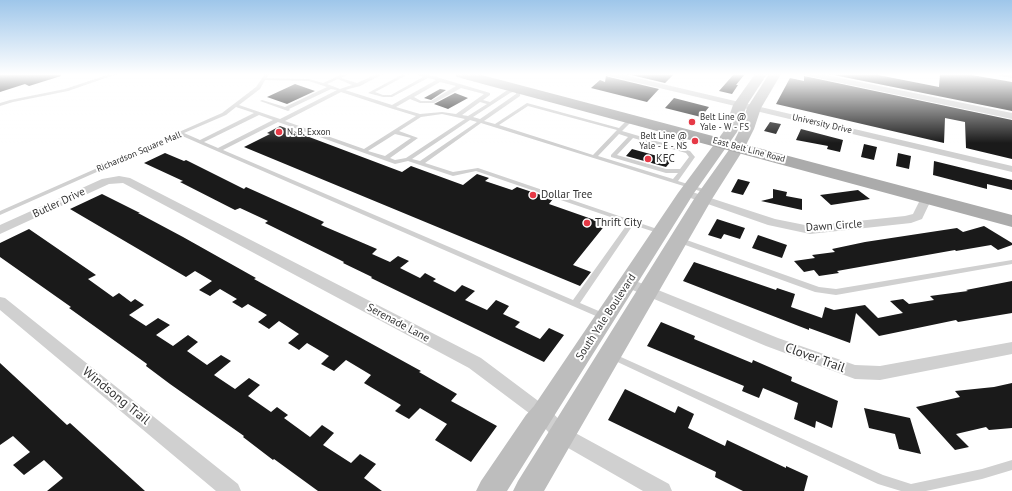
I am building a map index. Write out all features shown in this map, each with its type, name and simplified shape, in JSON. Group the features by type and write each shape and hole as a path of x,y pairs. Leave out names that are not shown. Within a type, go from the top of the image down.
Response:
{"main road":[{"name":"East Belt Line Road","path":"550,97 623,127 732,141 926,198 1012,221"},
{"name":"East Belt Line Road","path":"564,97 732,141 1012,209"}],"street":[{"name":"University Drive","path":"708,97 1012,169"},
{"path":"747,106 751,97"},
{"path":"747,106 755,97"},
{"path":"919,97 1012,116"},
{"name":"South Yale Boulevard","path":"528,491 610,355 638,287 697,193 732,141 747,129 747,106"},
{"name":"Butler Drive","path":"0,230 106,181 119,179"},
{"name":"Serenade Lane","path":"119,179 126,180 475,363 543,414 562,435 662,491"},
{"name":"Dawn Circle","path":"697,193 772,222 810,230 907,220 918,216 926,198"},
{"name":"South Yale Boulevard","path":"491,491 606,317 638,287"},
{"name":"Clover Trail","path":"638,287 772,342 855,372 880,373 1012,348"},
{"name":"Windsong Trail","path":"0,302 231,491"}],"lane":[{"path":"0,105 32,97"},
{"name":"Richardson Square Mall","path":"0,213 224,114 246,97"},
{"path":"285,109 310,97"},
{"path":"218,150 327,97"},
{"path":"363,97 420,116"},
{"path":"392,107 411,97 420,102 432,102 439,97"},
{"path":"457,116 484,97"},
{"path":"236,105 395,162 408,159 501,97"},
{"path":"420,163 515,97"},
{"path":"479,100 491,104"},
{"path":"262,103 296,113"},
{"path":"495,126 527,104 623,127 632,136 688,152 692,157 675,181"},
{"path":"248,110 255,108"},
{"path":"200,142 259,113"},
{"path":"364,151 420,116 442,113 481,121 675,181 697,193"},
{"path":"595,156 623,127"},
{"path":"385,159 415,138 395,132"},
{"path":"181,134 606,317"},
{"path":"632,136 613,156 666,171 682,171"},
{"path":"408,159 453,174 476,169 632,222 818,290 836,292 1012,262"},
{"path":"575,304 632,222"},
{"path":"610,355 876,477 911,489 982,474 1012,465"}],"building":[{"path":"267,97 302,97 287,104"},
{"path":"426,97 436,97 431,100 424,98"},
{"path":"448,97 468,98 448,109 434,104"},
{"path":"627,97 652,97 647,102"},
{"path":"780,97 903,97 1012,120 1012,159 966,148 965,122 945,118 944,143 776,104"},
{"path":"942,97 1012,97 1012,111"},
{"path":"674,98 709,107 701,117 665,108"},
{"path":"770,122 781,124 776,134 764,131"},
{"path":"280,126 402,172 411,166 463,185 477,174 489,178 485,181 512,190 517,187 553,199 549,204 606,224 573,265 591,272 580,286 244,147 270,134 267,133"},
{"path":"801,129 843,140 840,152 827,149 828,146 796,140"},
{"path":"864,144 877,147 874,160 861,157"},
{"name":"KFC","path":"632,149 672,160 666,167 626,156"},
{"path":"165,153 184,161 186,160 244,189 246,187 324,222 321,225 377,249 372,254 390,262 398,256 409,261 400,268 420,278 425,273 436,279 433,281 455,292 462,285 475,291 465,300 487,310 496,300 509,306 503,314 520,322 515,327 540,339 549,328 564,335 544,362 371,278 372,277 343,263 344,262 265,223 268,221 240,208 235,210 180,182 183,181 144,163"},
{"path":"898,153 911,156 909,169 896,166"},
{"path":"934,161 1012,180 1012,190 987,184 987,189 933,175"},
{"path":"738,179 750,182 743,195 731,192"},
{"path":"773,189 787,192 786,196 802,199 802,210 761,201 773,198"},
{"path":"858,190 870,199 831,205 820,195"},
{"path":"102,194 140,213 138,213 421,371 419,372 457,394 451,401 497,426 471,462 435,440 447,424 420,408 409,419 395,411 401,405 364,383 371,375 346,360 334,371 321,364 329,356 307,343 299,350 288,343 299,334 279,321 269,329 258,322 267,315 248,304 242,308 232,302 237,299 220,289 210,296 199,290 212,281 195,271 186,277 70,209"},
{"path":"717,219 745,228 740,239 724,234 721,239 708,235"},
{"path":"984,226 1012,243 1012,245 998,250 991,245 955,250 837,271 839,273 819,276 814,270 804,272 794,261 815,258 812,255 835,252 832,249 865,242 957,228 963,232"},
{"path":"29,229 96,275 88,279 113,297 119,293 131,302 135,299 144,305 129,315 146,326 158,318 170,325 156,335 173,346 188,335 198,342 187,351 207,365 221,355 231,361 214,375 235,389 249,378 260,385 248,396 271,412 277,407 288,415 284,418 310,437 322,425 334,433 323,445 351,463 360,454 376,464 364,478 382,491 318,491 274,459 273,460 243,437 244,436 170,384 146,366 147,364 69,308 71,307 0,257 0,243"},
{"path":"758,235 787,245 782,258 752,248"},
{"path":"694,262 776,290 777,288 795,294 791,307 822,318 825,307 834,310 865,305 878,318 903,313 890,301 903,299 909,304 934,300 930,296 968,291 966,290 1012,281 1012,313 958,322 956,320 879,336 856,313 850,343 809,328 809,330 683,281"},
{"path":"661,322 695,336 694,339 752,363 753,360 792,377 791,381 838,401 832,428 816,421 815,428 794,419 798,403 763,388 759,398 742,391 744,386 647,346"},
{"path":"0,363 67,425 70,423 145,491 47,491 63,478 44,460 24,475 13,465 30,452 13,436 0,445"},
{"path":"1012,383 1012,428 989,430 986,427 956,434 969,447 955,450 916,407 960,397 955,391 994,387"},
{"path":"625,389 675,413 678,406 694,414 688,428 725,446 727,440 786,468 786,466 808,476 804,491 743,491 715,477 716,472 608,420"},
{"path":"864,408 910,418 921,454 899,449 895,434 869,428"}],"place":[{"name":"Belt Line @ Yale - W - FS","path":"692,122"},
{"name":"N. B. Exxon","path":"279,132"},
{"name":"Belt Line @ Yale - E - NS","path":"695,141"},
{"name":"KFC","path":"648,159"},
{"name":"Dollar Tree","path":"533,195"},
{"name":"Thrift City","path":"587,223"}]}
